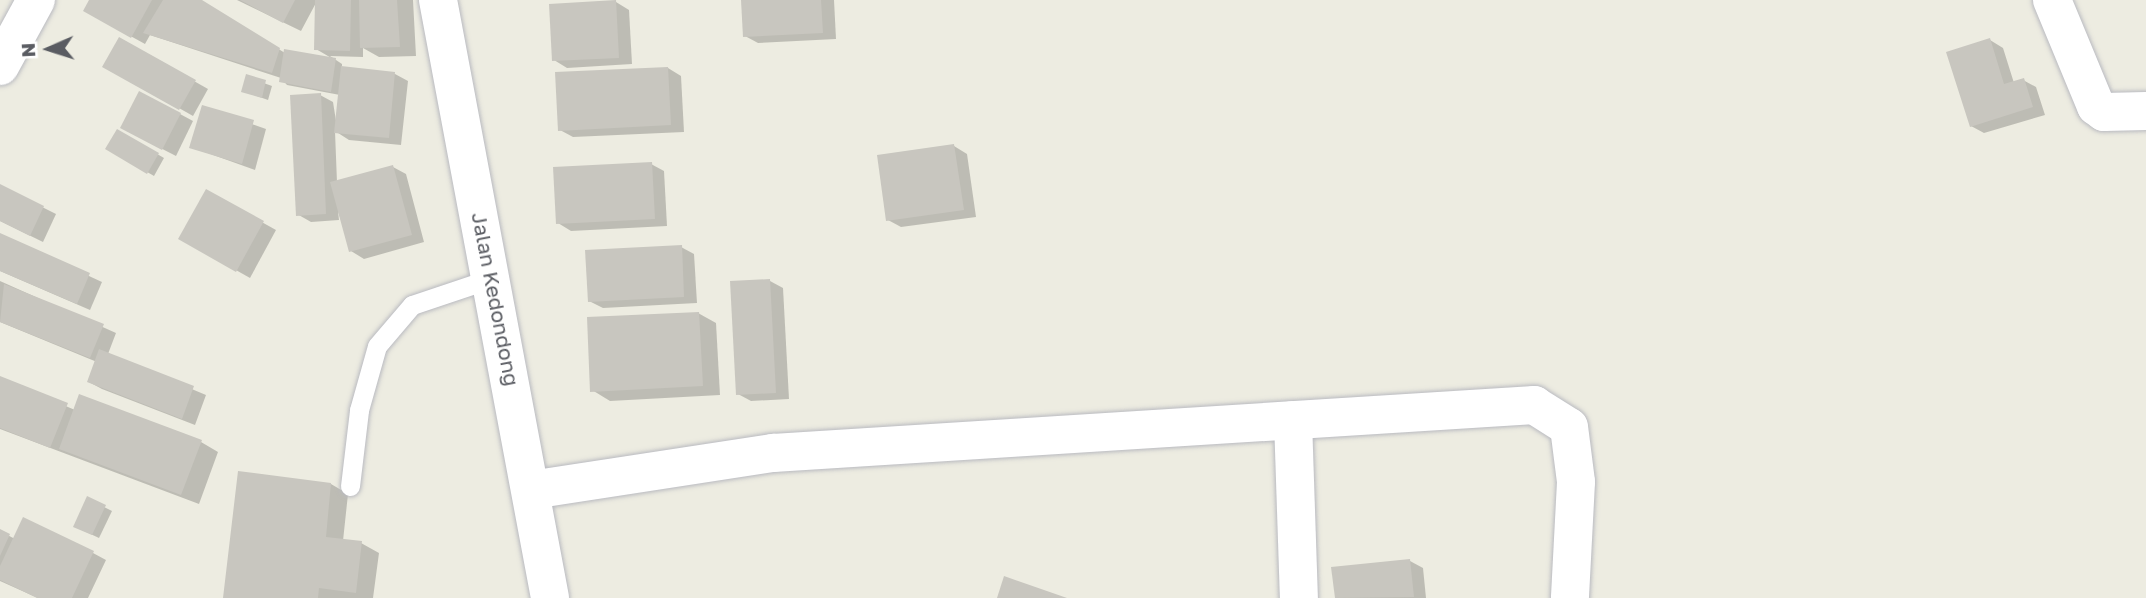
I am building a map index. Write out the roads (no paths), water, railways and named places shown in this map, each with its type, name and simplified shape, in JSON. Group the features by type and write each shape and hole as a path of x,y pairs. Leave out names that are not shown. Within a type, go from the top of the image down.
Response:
{"street":[{"path":"0,66 36,0"},
{"name":"Jalan Kedondong","path":"438,0 550,598"},
{"path":"2052,0 2096,106 2104,112 2146,111"},
{"path":"531,490 773,453 1534,405 1569,427 1576,482 1570,598"},
{"path":"1293,420 1299,598"}],"lane":[{"path":"350,486 359,410 377,346 412,305 492,278"}]}
